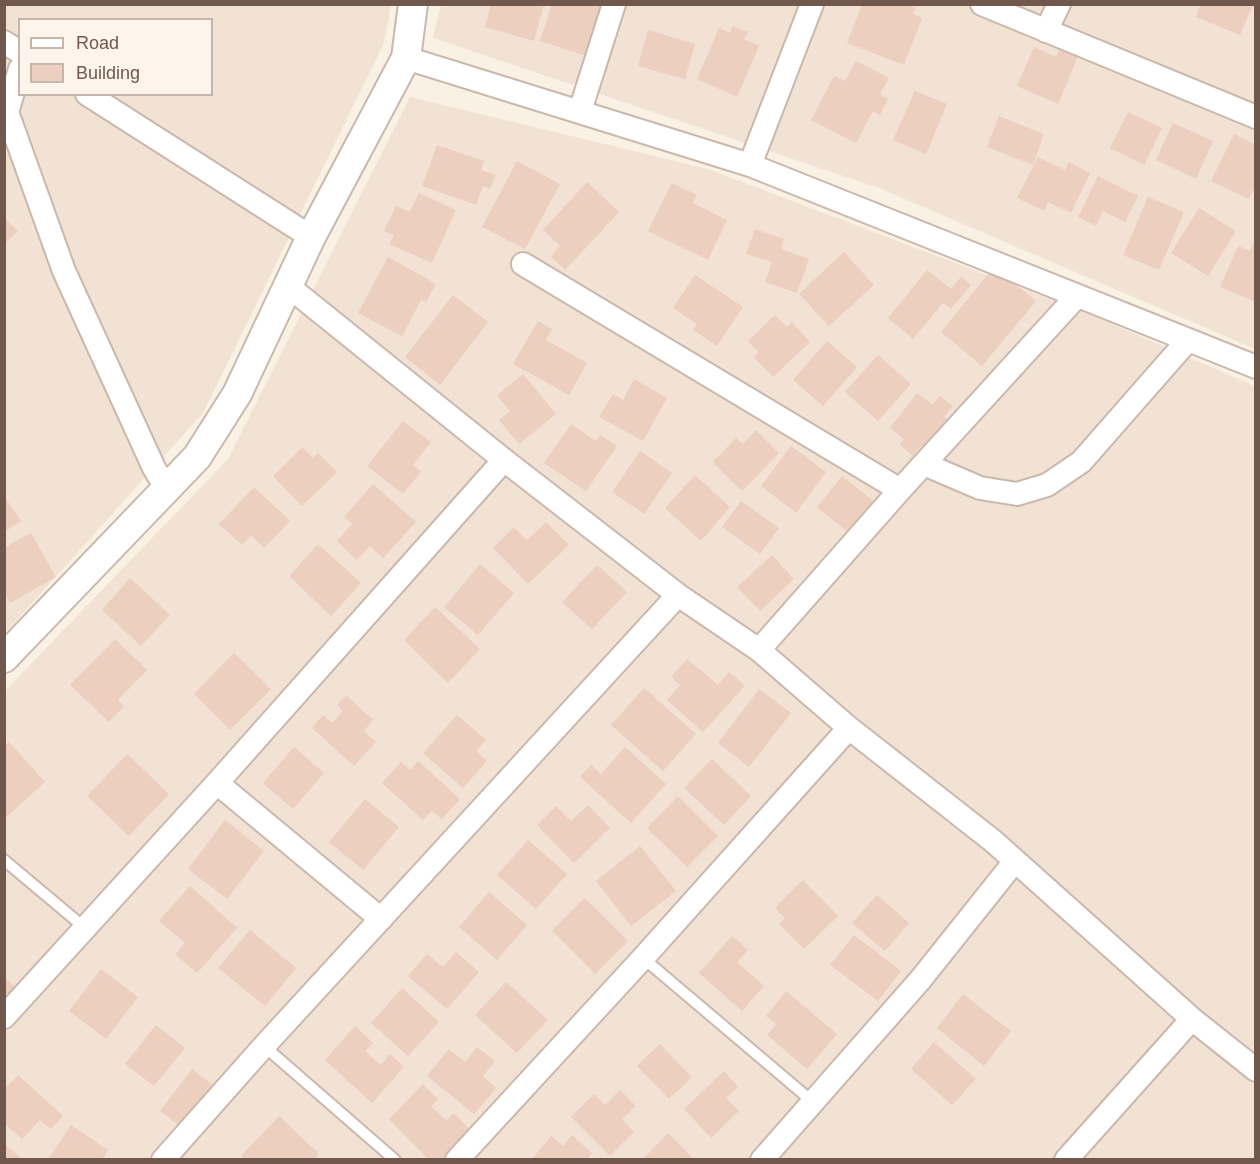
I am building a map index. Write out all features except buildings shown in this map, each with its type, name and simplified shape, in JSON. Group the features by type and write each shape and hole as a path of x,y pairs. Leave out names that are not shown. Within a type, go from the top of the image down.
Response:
{"street":[{"path":"4,658 197,458 237,394 311,237 406,58 413,4"},
{"path":"580,111 614,4"},
{"path":"750,165 812,4"},
{"path":"982,4 1256,117"},
{"path":"1046,31 1059,4"},
{"path":"4,42 18,51"},
{"path":"406,58 750,165 1256,367"},
{"path":"18,76 7,112 64,271 154,468 167,490"},
{"path":"90,96 311,237"},
{"path":"523,264 900,490"},
{"path":"288,286 678,595 759,650 849,728 993,841 1192,1019 1256,1070"},
{"path":"759,650 900,490 1077,296"},
{"path":"924,464 980,488 1017,494 1047,485 1081,462 1188,340"},
{"path":"4,1017 218,783 504,459"},
{"path":"163,1160 264,1046 678,595"},
{"path":"456,1160 643,958 849,728"},
{"path":"218,783 381,919"},
{"path":"762,1160 921,979 1015,861"},
{"path":"1066,1160 1192,1019"}],"lane":[{"path":"4,860 85,928"},
{"path":"643,958 813,1102"},
{"path":"264,1046 395,1160"}],"shaded area":[{"path":"441,4 1255,5 1255,349 879,188 433,38"},
{"path":"5,5 391,5 384,43 203,413 5,633"},
{"path":"410,97 708,169 1087,313 1255,386 1255,1159 5,1159 4,692 228,459"}]}
